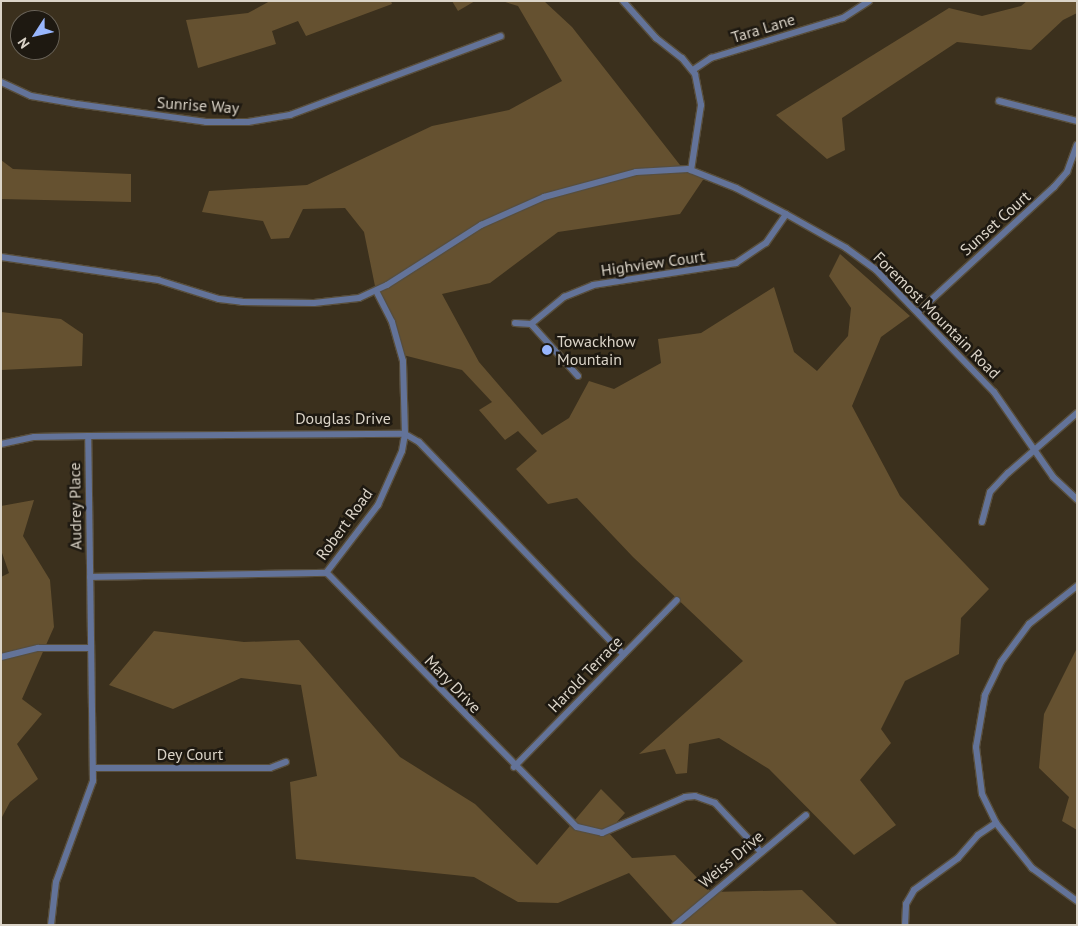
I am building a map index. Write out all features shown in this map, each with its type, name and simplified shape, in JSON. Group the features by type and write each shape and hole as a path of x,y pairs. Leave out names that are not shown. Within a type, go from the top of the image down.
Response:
{"street":[{"path":"623,1 656,38 693,70 699,84 701,105 691,170"},
{"name":"Tara Lane","path":"693,70 711,58 843,18 869,1"},
{"name":"Sunrise Way","path":"1,82 30,96 77,104 206,122 248,122 290,115 501,36"},
{"path":"999,101 1077,121"},
{"name":"Sunset Court","path":"918,312 1054,187 1067,172 1077,145"},
{"name":"Foremost Mountain Road","path":"1,257 158,280 219,299 242,302 314,303 359,298 376,291 465,233 544,197 636,172 657,169 691,170 736,188 786,214 860,257 918,312 994,392 1060,485 1077,500"},
{"name":"Highview Court","path":"531,324 564,297 593,285 736,263 766,242 786,214"},
{"name":"Robert Road","path":"326,573 378,505 402,451 405,434 406,385 399,342 376,291"},
{"path":"515,323 531,324 578,376"},
{"path":"982,522 990,492 1008,473 1035,452 1077,414"},
{"name":"Douglas Drive","path":"1,444 34,437 392,431 405,434 425,449 623,654"},
{"name":"Audrey Place","path":"50,925 56,882 88,803 94,768 88,436"},
{"path":"90,577 326,573"},
{"name":"Mary Drive","path":"326,573 568,821 586,832 602,833 685,797 696,796 715,803 761,852"},
{"path":"1077,586 1030,624 1002,662 985,695 977,731 976,763 982,794 996,823 1032,868 1077,901"},
{"name":"Harold Terrace","path":"514,767 677,600"},
{"path":"1,657 38,648 91,648"},
{"name":"Dey Court","path":"94,768 270,768 286,762"},
{"name":"Weiss Drive","path":"675,925 806,815"},
{"path":"905,925 905,909 914,890 958,858 978,835 996,823"}],"shaded area":[{"path":"270,1 391,1 392,4 306,36 298,21 272,31 276,44 198,68 186,20 248,13"},
{"path":"452,1 475,1 458,11"},
{"path":"502,1 544,1 572,27 680,165 707,174 680,214 558,232 490,283 442,294 479,362 542,435 569,418 589,381 614,389 661,363 658,339 701,333 774,287 794,352 817,371 848,336 851,308 829,276 840,254 910,316 881,337 852,406 900,496 989,589 961,618 959,654 905,681 881,729 891,743 860,780 896,825 854,855 769,769 719,738 689,744 687,773 676,774 665,749 639,754 743,661 633,557 577,498 548,504 516,469 537,451 518,431 505,440 479,410 492,402 462,370 399,354 376,291 364,232 345,208 303,209 289,238 271,239 263,221 202,212 209,191 307,185 432,126 509,110 562,81 518,6"},
{"path":"1027,1 1077,1 1077,13 1063,20 1031,50 957,42 842,118 845,150 827,159 776,115 949,8 982,16 1021,6"},
{"path":"1,160 13,169 131,174 131,202 1,199"},
{"path":"1,312 61,319 83,334 82,366 1,370"},
{"path":"34,500 23,536 50,580 54,627 22,699 42,714 17,744 38,779 10,802 1,819 1,577 9,573 1,550 1,506"},
{"path":"154,631 244,642 299,640 400,757 475,804 537,865 601,789 625,813 608,832 632,858 675,855 711,892 802,890 838,925 676,925 629,873 558,903 518,902 474,877 296,859 290,782 317,776 301,685 241,678 173,709 109,685"},
{"path":"1077,648 1077,830 1062,821 1069,797 1039,768 1044,714"}],"place":[{"name":"Towackhow Mountain","path":"547,350"}]}
